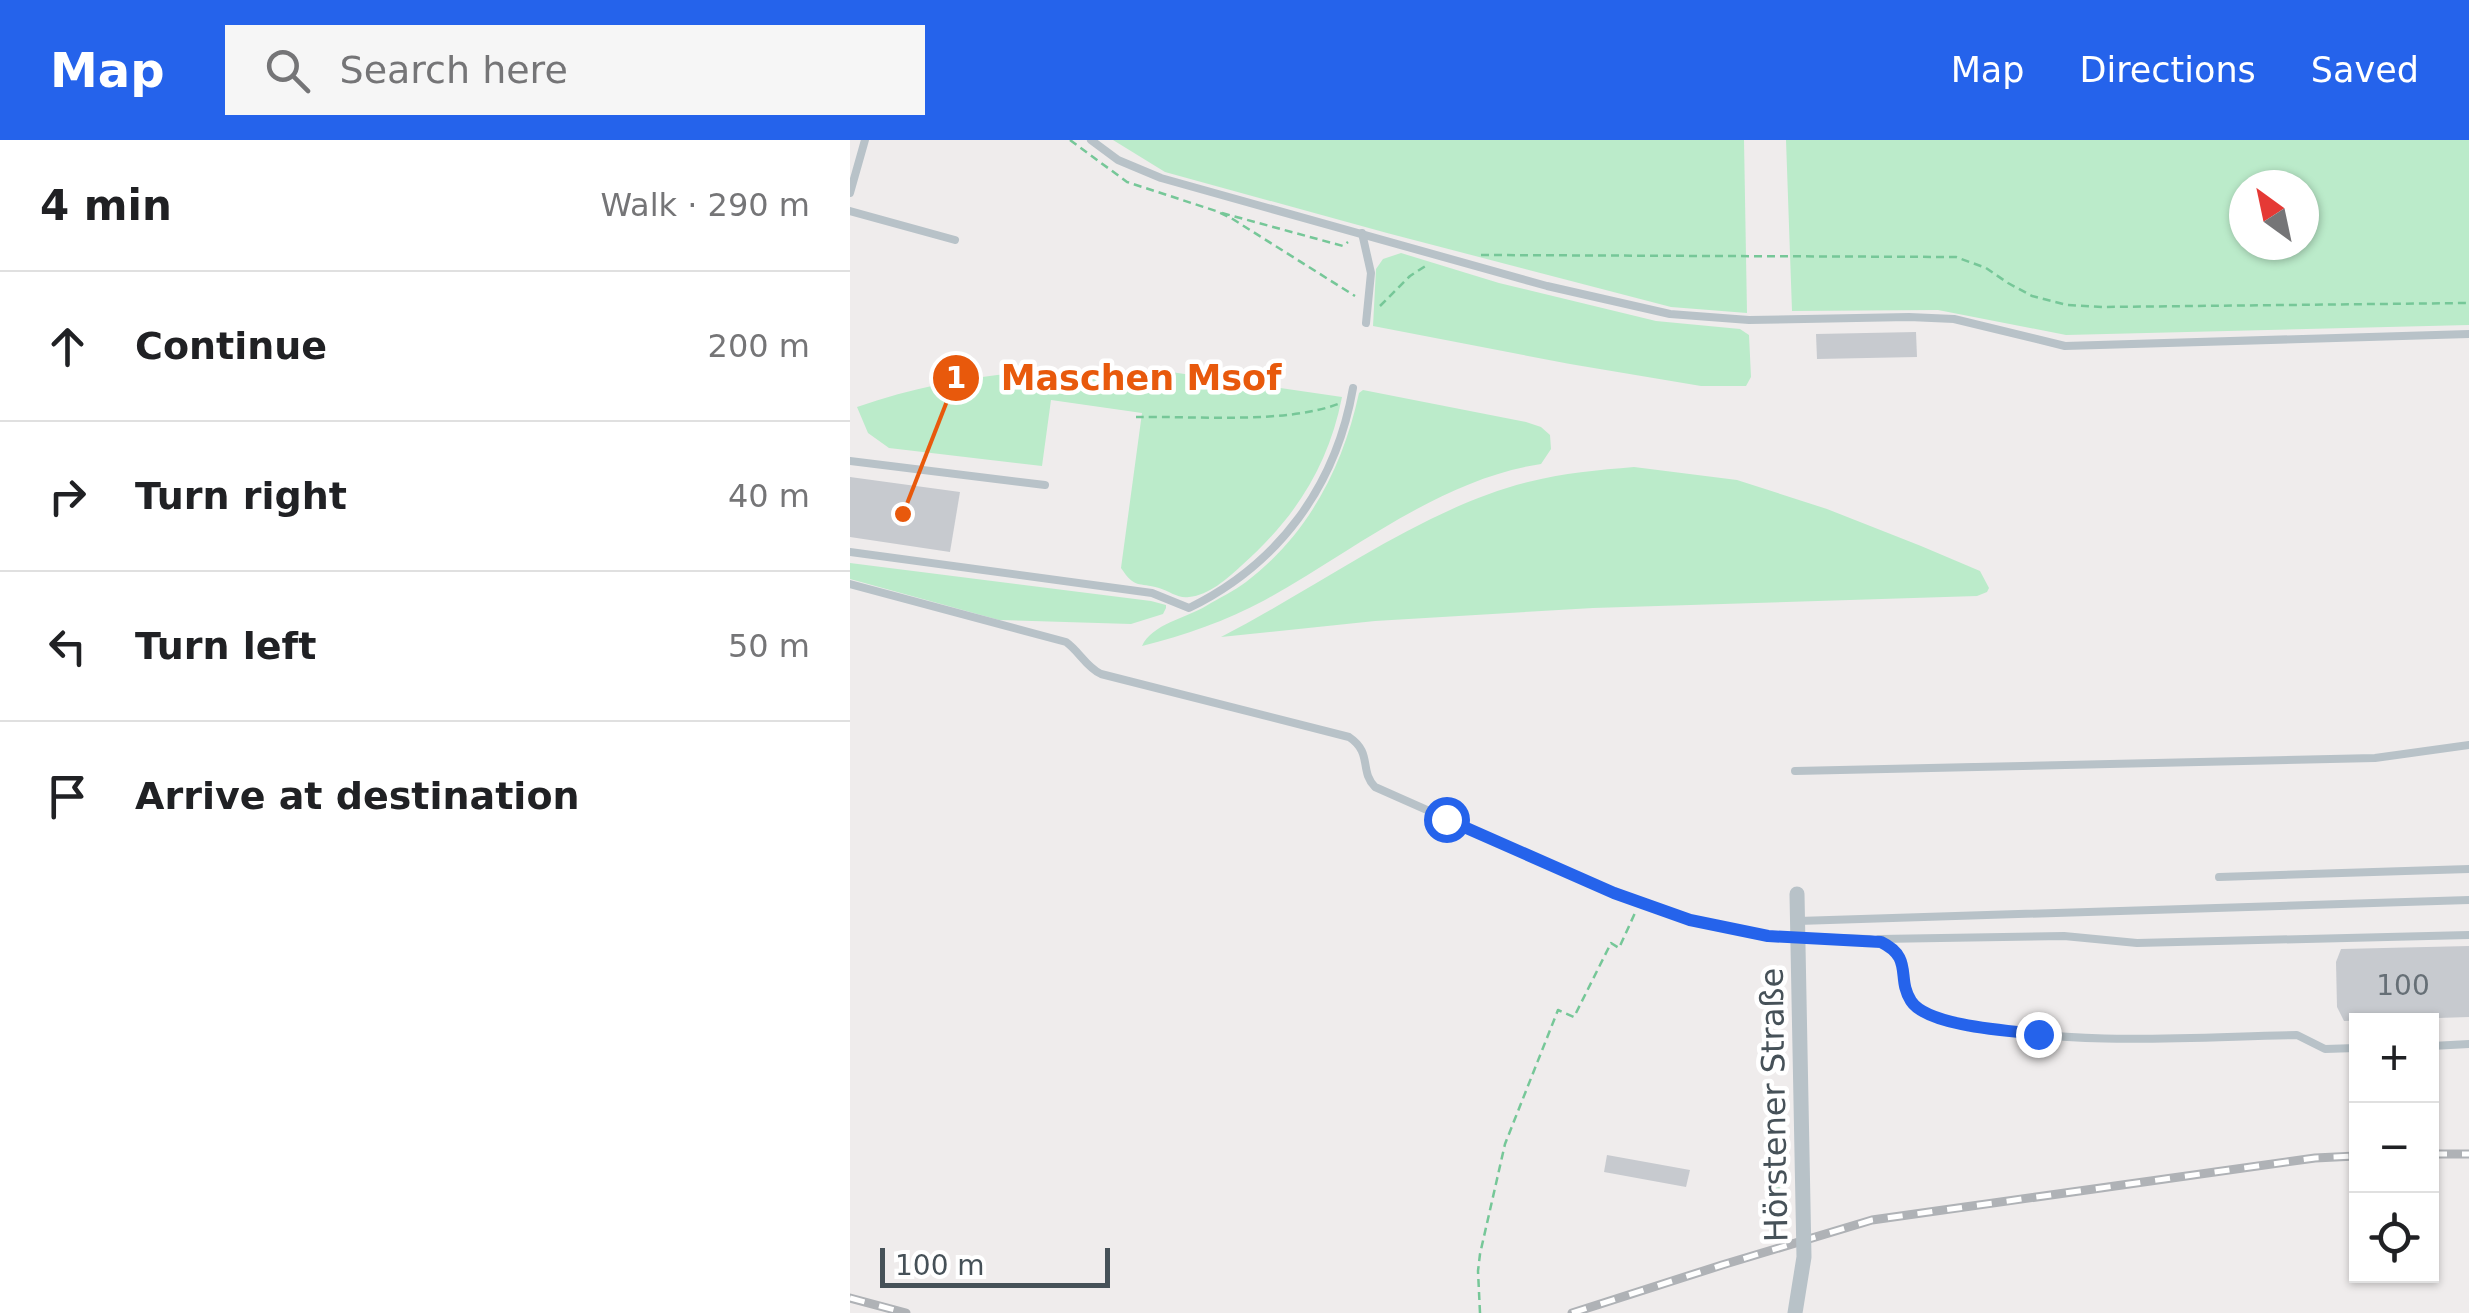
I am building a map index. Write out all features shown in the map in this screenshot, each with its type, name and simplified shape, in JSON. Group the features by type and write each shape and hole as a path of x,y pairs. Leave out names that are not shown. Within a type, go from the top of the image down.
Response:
{"street":[{"name":"Hörstener Straße","path":"1795,1313 1804,1257 1798,894"}],"lane":[{"path":"850,193 864,140"},
{"path":"1091,140 1118,160 1161,178 1547,286 1670,314 1750,320 1909,316 1954,319 2066,346 2469,334"},
{"path":"850,211 955,240"},
{"path":"1362,232 1371,273 1366,320"},
{"path":"850,552 1152,593 1189,608 1245,574 1300,516 1329,470 1348,418 1354,388"},
{"path":"850,461 1044,486"},
{"path":"850,584 1066,642 1101,674 1349,737 1363,749 1369,781 1375,788 1640,903 1748,933 1870,940 2064,936 2138,943 2469,935"},
{"path":"1795,771 2376,758 2469,745"},
{"path":"2218,877 2469,868"},
{"path":"1798,920 2469,900"},
{"path":"1870,940 1893,948 1903,966 1909,999 1919,1011 1934,1018 2038,1034 2297,1035 2324,1049 2349,1048"},
{"path":"2439,1046 2469,1044"}],"path":[{"path":"1070,140 1127,182 1216,211 1343,246 1362,232"},
{"path":"1216,211 1354,294 1366,320 1410,276 1428,264"},
{"path":"1468,263 1485,254 1922,256 1956,258 1986,268 2032,296 2067,304 2102,307 2469,303"},
{"path":"1136,417 1307,412 1351,400"},
{"path":"1480,1313 1479,1261 1511,1127 1558,1010 1574,1017 1611,943 1619,948 1640,903"},
{"path":"1780,1189 1772,1188 1772,1182 1782,1182"}],"green space":[{"path":"1113,140 1744,140 1747,313 1671,307 1387,233 1165,172"},
{"path":"1786,140 2469,140 2469,325 2066,335 1938,310 1792,311"},
{"path":"1401,253 1499,283 1656,321 1740,329 1749,335 1751,377 1746,386 1701,386 1373,326 1376,269 1383,259"},
{"path":"1046,371 1164,371 1342,397 1328,447 1293,511 1224,581 1204,593 1185,597 1134,582 1121,568 1142,413 1051,400 1042,466 889,448 868,433 857,407 950,382"},
{"path":"1363,390 1526,422 1550,435 1551,449 1541,464 1504,472 1432,501 1250,608 1142,646 1161,627 1241,585 1288,543 1333,473"},
{"path":"1634,467 1737,480 1827,509 1980,571 1989,588 1977,596 1593,608 1375,621 1221,637 1410,530 1488,494 1541,479"},
{"path":"850,563 1151,601 1166,608 1163,614 1131,624 999,620 850,579"}],"building":[{"path":"1916,332 1917,357 1817,359 1816,334"},
{"path":"850,477 960,492 950,552 850,537"},
{"path":"2469,946 2469,1017 2349,1013 2349,1021 2344,1021 2337,1007 2336,962 2341,949"},
{"path":"1607,1155 1690,1170 1686,1187 1604,1172"}],"railway":[{"path":"2439,1154 2469,1154"},
{"path":"1572,1313 1872,1220 2349,1156"},
{"path":"850,1298 906,1313"}],"place":[{"name":"Maschen Msof","path":"903,514"}],"route":[{"path":"1446,819 1614,893 1690,920 1768,936 1881,942 1900,956 1909,999 1919,1011 1934,1018 1995,1030 2038,1034"}]}
